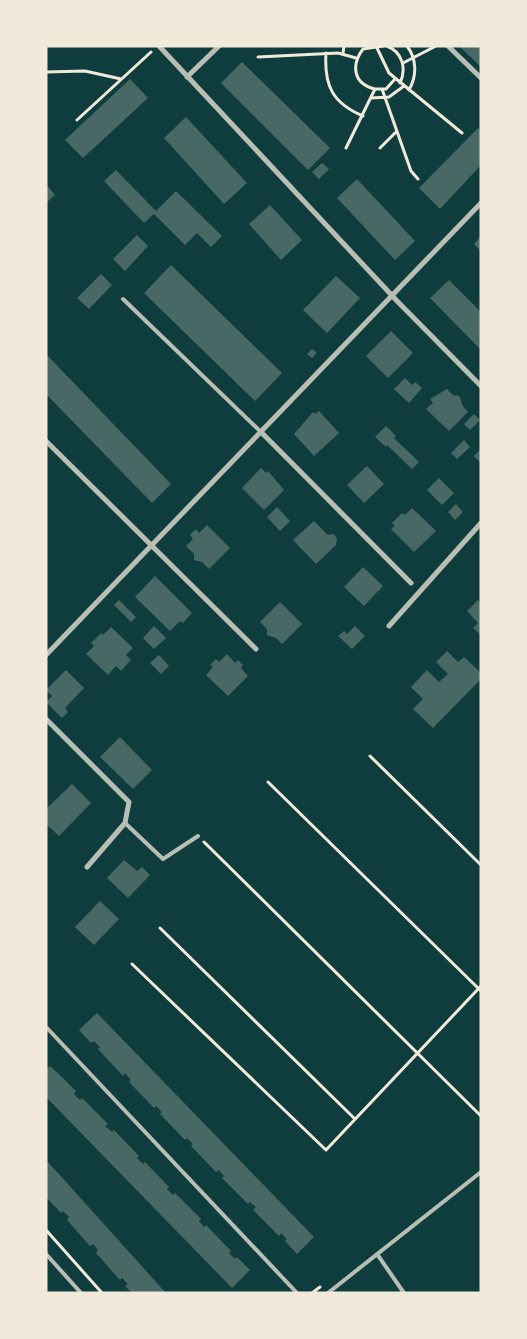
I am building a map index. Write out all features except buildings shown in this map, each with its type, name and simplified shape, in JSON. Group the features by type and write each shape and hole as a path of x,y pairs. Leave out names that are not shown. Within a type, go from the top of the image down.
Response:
{"street":[{"path":"159,46 392,296 481,386"},
{"path":"187,77 219,46"},
{"path":"448,46 481,78"},
{"path":"46,655 481,203"},
{"path":"261,432 411,583"},
{"path":"46,441 256,649"},
{"path":"389,626 481,523"},
{"path":"46,719 129,802 125,823 86,867"}],"lane":[{"path":"123,300 261,432"},
{"path":"125,823 163,859 198,836"},
{"path":"47,1028 297,1293"},
{"path":"328,1293 481,1172"},
{"path":"46,1254 81,1293"},
{"path":"376,1254 404,1293"}],"path":[{"path":"343,53 344,46"},
{"path":"396,79 392,85 382,89 367,87 359,81 354,71 356,58 363,49 385,46 398,54 403,64 404,74 400,83"},
{"path":"407,46 413,58 415,74 409,90"},
{"path":"403,64 436,46"},
{"path":"378,48 389,73 462,133"},
{"path":"77,120 151,52"},
{"path":"326,53 326,75 330,89 347,108 363,116"},
{"path":"258,58 343,53 356,58"},
{"path":"46,72 90,71 121,79"},
{"path":"371,98 384,99 395,95 404,86"},
{"path":"346,148 375,89"},
{"path":"382,89 411,171 418,179"},
{"path":"380,148 396,132"},
{"path":"370,756 481,865"},
{"path":"132,964 326,1150 480,988 268,782"},
{"path":"198,836 416,1054 481,1116"},
{"path":"160,928 355,1119"},
{"path":"46,1230 102,1293"}]}
